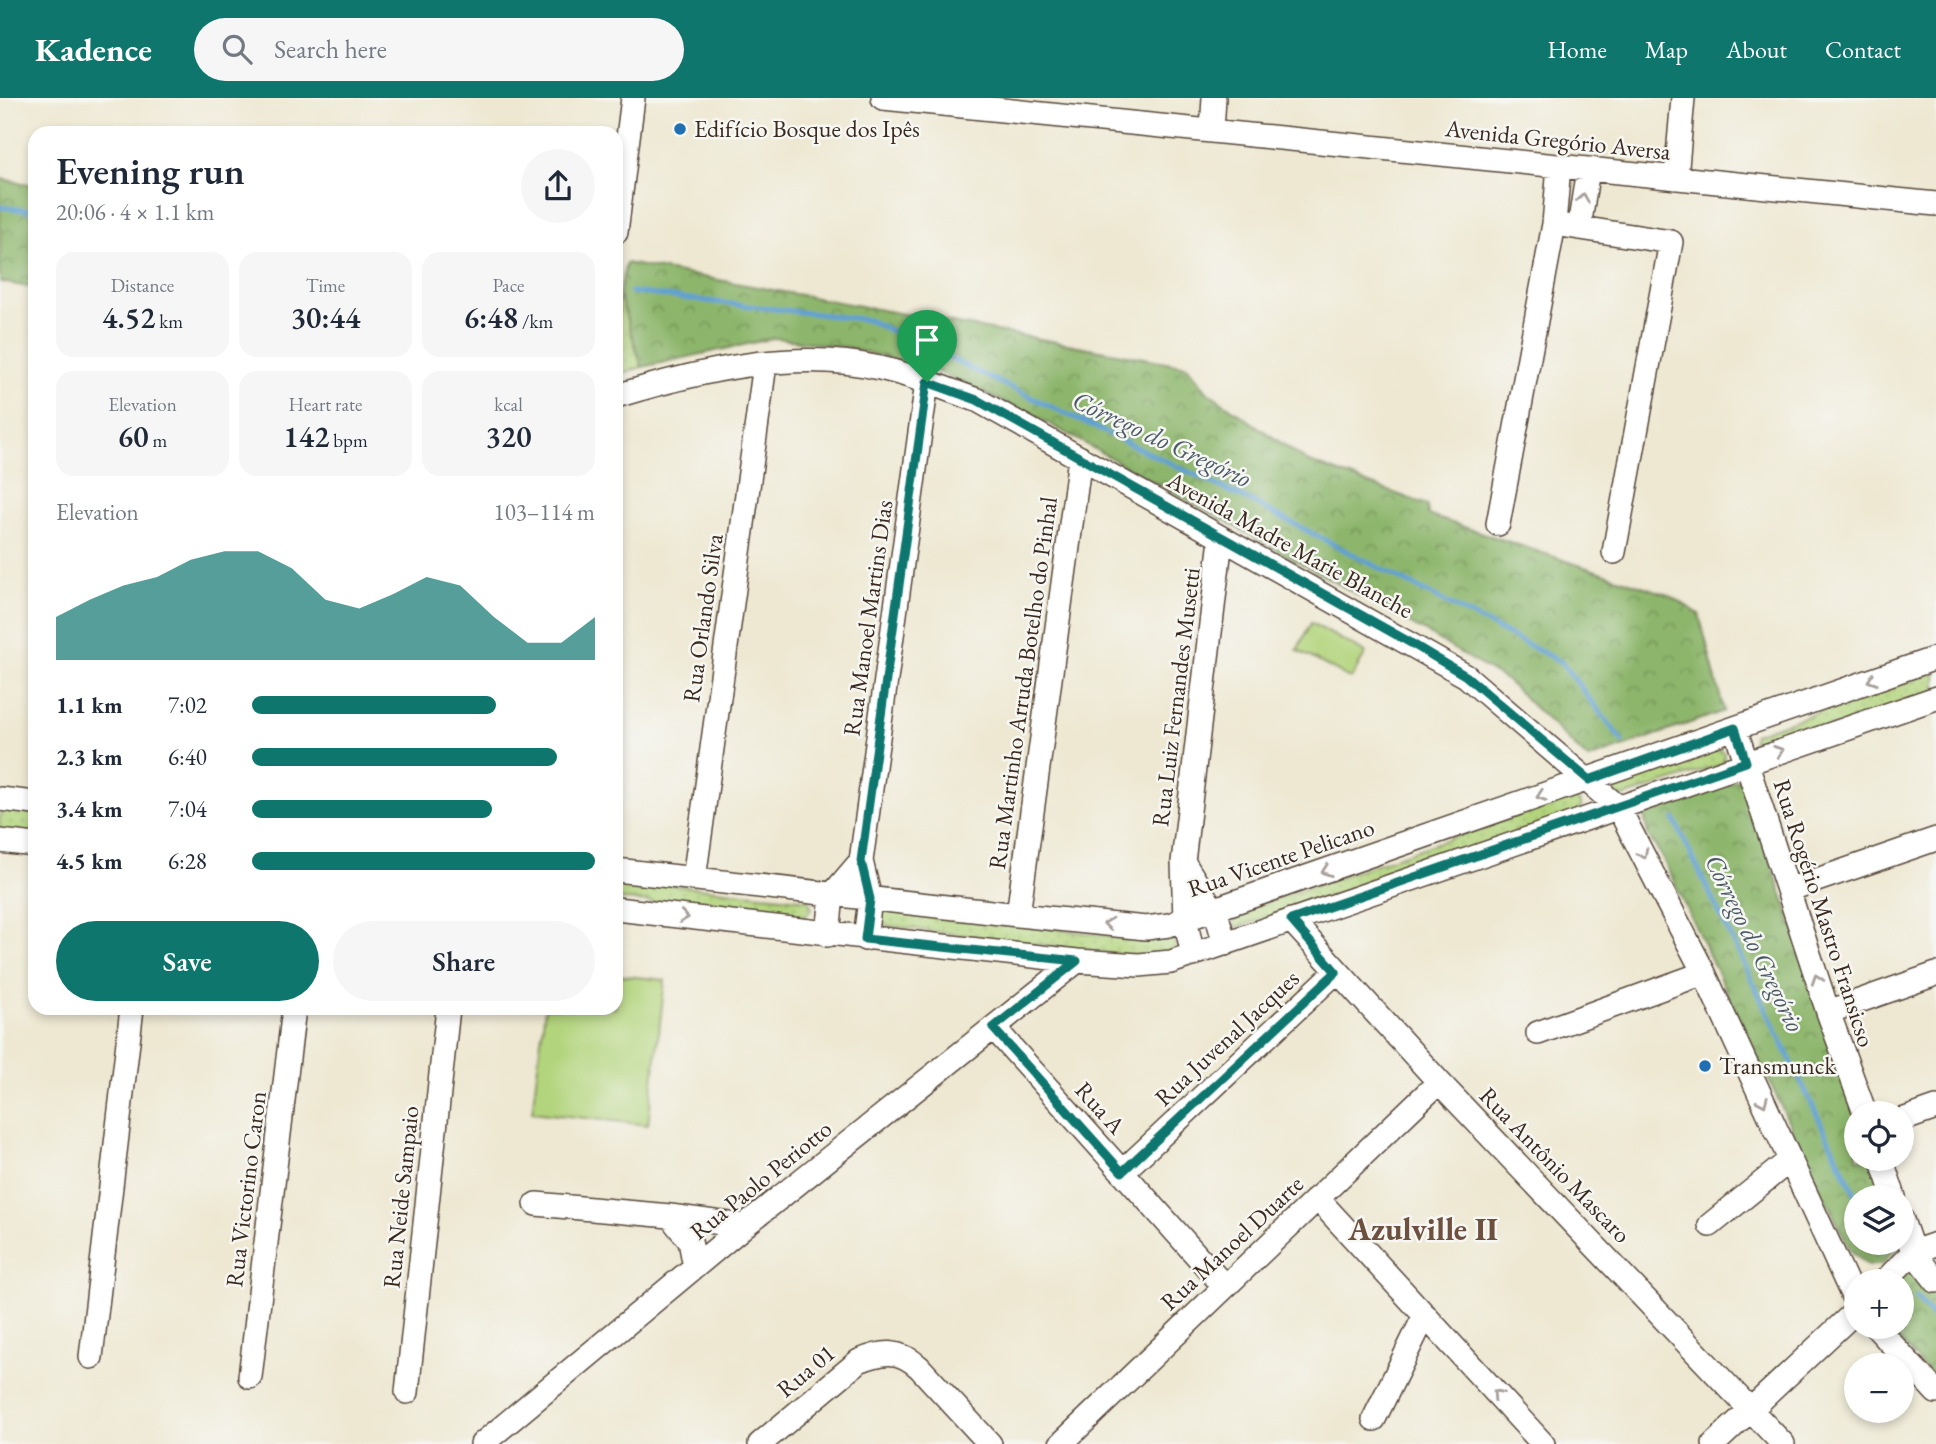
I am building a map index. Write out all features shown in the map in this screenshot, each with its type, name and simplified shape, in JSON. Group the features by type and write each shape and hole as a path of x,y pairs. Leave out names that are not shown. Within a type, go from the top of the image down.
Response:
{"street":[{"path":"623,180 634,98"},
{"name":"Avenida Gregório Aversa","path":"883,98 1084,108 1212,130 1936,204"},
{"path":"1212,130 1214,98"},
{"path":"1676,178 1683,98"},
{"path":"1498,524 1554,224 1559,166"},
{"path":"1579,228 1588,169"},
{"path":"1554,224 1671,242 1614,552"},
{"name":"Avenida Madre Marie Blanche","path":"623,394 676,378 765,364 805,361 879,368 927,382 977,400 1466,676 1618,807 1704,973 1844,1278"},
{"name":"Rua Orlando Silva","path":"694,879 765,364"},
{"name":"Rua Manoel Martins Dias","path":"870,899 861,861 927,382"},
{"name":"Rua Martinho Arruda Botelho do Pinhal","path":"1018,915 1080,458"},
{"name":"Rua Luiz Fernandes Musetti","path":"1193,956 1185,919 1184,862 1221,539"},
{"name":"Rua Vicente Pelicano","path":"623,871 1146,928 1214,910 1936,658"},
{"path":"623,910 1077,961 1139,965 1171,962 1936,698"},
{"name":"Rua Rogério Mastro Fransicso","path":"1735,728 1828,1012 1861,1101"},
{"path":"0,799 28,802"},
{"path":"1788,890 1936,839"},
{"path":"0,841 28,844"},
{"path":"828,934 832,895 861,861"},
{"name":"Rua Luiz Fernandes Musetti","path":"1184,862 1214,910 1225,944"},
{"path":"865,939 870,899"},
{"name":"Rua Antônio Mascaro","path":"1291,920 1336,972 1783,1444"},
{"name":"Rua Paolo Periotto","path":"482,1444 744,1226 1077,961"},
{"name":"Rua Juvenal Jacques","path":"1122,1172 1336,972"},
{"path":"1538,1033 1704,973"},
{"path":"1828,1012 1936,974"},
{"path":"91,1357 131,1015"},
{"name":"Rua Victorino Caron","path":"250,1377 293,1015"},
{"name":"Rua Neide Sampaio","path":"407,1392 447,1015"},
{"name":"Rua A","path":"993,1028 1224,1286"},
{"name":"Rua Manoel Duarte","path":"1061,1444 1440,1082"},
{"path":"1914,1116 1936,1108"},
{"path":"1710,1225 1790,1160"},
{"path":"1317,1198 1543,1444"},
{"path":"536,1204 670,1216 744,1226"},
{"path":"670,1216 690,1241 695,1267"},
{"path":"1914,1252 1936,1244"},
{"path":"1914,1253 1936,1281"},
{"path":"1897,1269 1910,1255"},
{"path":"1374,1419 1424,1315"},
{"path":"1714,1444 1844,1320"},
{"path":"1887,1339 1936,1392"},
{"name":"Rua 01","path":"769,1441 859,1361 876,1354 894,1352 907,1357 919,1367 989,1444"}],"green space":[{"path":"0,179 28,184 28,287 0,282"},
{"path":"626,263 1187,366 1208,392 1307,461 1427,505 1428,515 1669,595 1699,614 1724,711 1588,759 1507,681 1427,633 1035,416 931,369 845,347 775,338 642,367 623,307"},
{"path":"623,307 642,367 623,373"},
{"path":"1311,623 1366,653 1351,679 1297,650"},
{"path":"1936,672 1936,693 1759,751 1752,743 1754,734"},
{"path":"1715,747 1724,753 1723,764 1620,798 1614,791 1614,781"},
{"path":"1742,778 1853,1101 1844,1101 1844,1171 1876,1171 1879,1185 1844,1185 1844,1237 1661,855 1648,835 1644,815"},
{"path":"1572,796 1581,803 1582,811 1236,928 1234,923 1238,912"},
{"path":"0,809 28,812 28,837 0,834"},
{"path":"623,880 809,900 812,909 804,917 623,900"},
{"path":"886,906 1138,940 1148,935 1173,935 1176,948 1167,954 1140,957 875,924 872,914"},
{"path":"623,976 665,980 648,1125 532,1112 544,1015 623,1015"},
{"path":"1856,1255 1890,1255 1881,1265 1867,1265"},
{"path":"1911,1255 1914,1255 1924,1283 1936,1297 1936,1380 1914,1353 1898,1339 1914,1339 1914,1269 1901,1269"}],"waterway":[{"name":"Córrego do Gregório","path":"0,207 28,210"},
{"name":"Córrego do Gregório","path":"631,292 868,320 1246,499 1561,662 1622,741"},
{"name":"Córrego do Gregório","path":"1674,819 1851,1185"},
{"name":"Córrego do Gregório","path":"1916,1297 1936,1321"}],"place":[{"name":"Edifício Bosque dos Ipês","path":"680,129"},
{"name":"Transmunck","path":"1705,1066"}],"district":[{"name":"Azulville II","path":"1423,1229"}],"route":[{"path":"927,382 977,400 1466,676 1589,780 1735,728 1746,762 1291,920 1336,972 1122,1172 993,1028 1077,961 865,939 870,899 861,861 927,382"}]}
